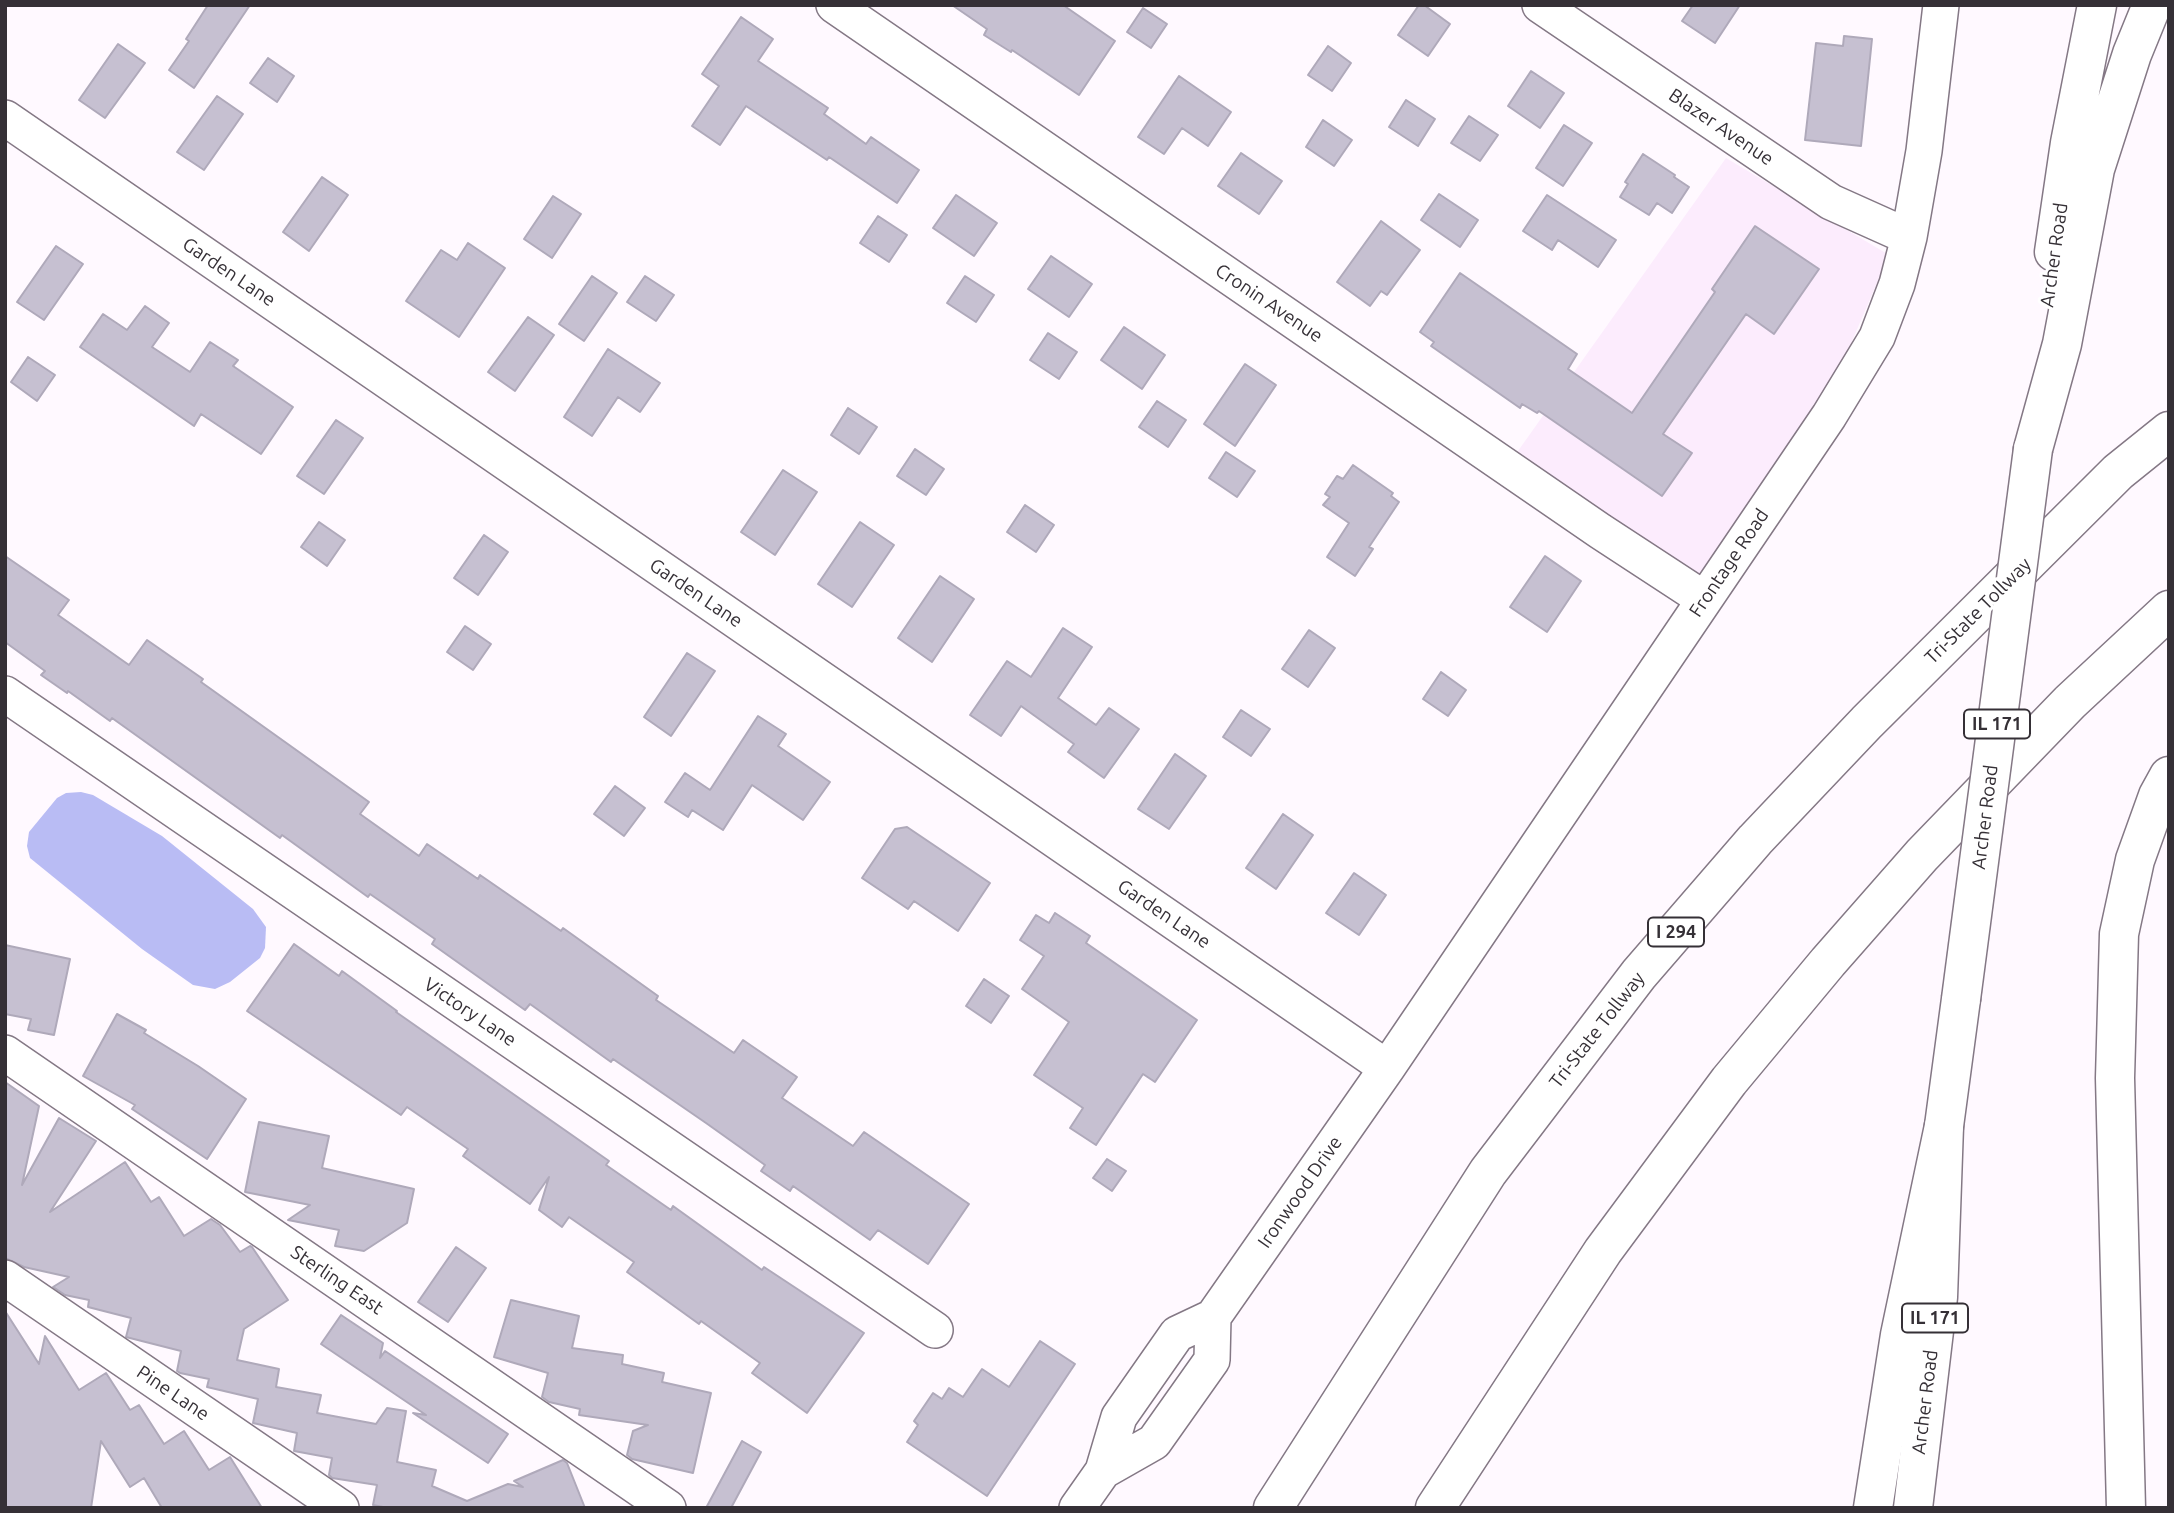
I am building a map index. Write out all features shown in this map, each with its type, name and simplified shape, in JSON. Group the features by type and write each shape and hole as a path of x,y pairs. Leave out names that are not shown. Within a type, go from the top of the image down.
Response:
{"main road":[{"name":"Archer Road","path":"1913,1508 1937,1297 1944,1126 2033,449 2052,343 2070,143 2097,5"},
{"path":"2052,343 2095,169 2132,54 2152,5"},
{"name":"Tri-State Tollway","path":"1273,1508 1488,1172 1639,974 1755,840 1867,722 2118,472 2169,431"},
{"path":"1435,1508 1603,1251 1729,1081 1922,855 2070,702 2169,610"},
{"path":"2126,1508 2115,1079 2119,934 2135,860 2158,796 2169,776"},
{"path":"1873,1508 1900,1335 1944,1126"}],"street":[{"name":"Cronin Avenue","path":"834,5 1600,531 1704,599"},
{"name":"Blazer Avenue","path":"1540,5 1831,202 1909,237"},
{"name":"Frontage Road","path":"1387,1068 1829,416 1877,337 1909,237 1924,151 1941,5"},
{"name":"Garden Lane","path":"5,118 1387,1068"},
{"name":"Victory Lane","path":"5,695 935,1330"},
{"name":"Sterling East","path":"5,1052 668,1508"},
{"name":"Ironwood Drive","path":"1077,1508 1103,1471 1119,1417 1177,1334 1213,1317 1387,1068"},
{"name":"Pine Lane","path":"5,1278 341,1508"}],"shaded area":[{"path":"1726,158 1889,255 1840,369 1699,581 1513,458"}],"water":[{"path":"81,792 93,795 162,836 253,909 266,927 265,948 260,958 230,982 215,989 193,985 142,949 30,858 27,846 29,832 57,798 66,793"}],"building":[{"path":"208,5 250,5 194,88 169,70 189,41 186,39"},
{"path":"952,5 1063,5 1115,41 1079,95 1012,50 1011,52 984,35 987,29"},
{"path":"1419,5 1424,5 1450,24 1428,56 1398,35"},
{"path":"1693,5 1740,5 1715,43 1682,21"},
{"path":"1143,8 1167,24 1151,48 1127,32"},
{"path":"741,17 773,39 758,61 828,108 824,114 866,144 871,137 919,170 897,203 746,106 720,145 692,126 719,86 702,74"},
{"path":"1844,36 1872,39 1861,146 1805,140 1816,43 1843,46"},
{"path":"118,44 145,63 105,118 79,100"},
{"path":"1328,46 1351,63 1332,91 1308,75"},
{"path":"268,58 294,76 277,102 250,83"},
{"path":"1531,71 1564,93 1540,128 1508,106"},
{"path":"1179,76 1231,112 1208,146 1182,128 1164,154 1138,137"},
{"path":"217,96 243,114 204,170 177,152"},
{"path":"1406,100 1435,119 1418,146 1389,127"},
{"path":"1469,116 1498,135 1480,161 1451,143"},
{"path":"1323,120 1352,140 1334,166 1306,147"},
{"path":"1564,125 1592,143 1563,186 1536,168"},
{"path":"1241,153 1282,181 1259,214 1218,186"},
{"path":"1643,154 1689,187 1672,213 1657,203 1649,215 1620,197 1628,184 1625,182"},
{"path":"322,177 348,195 309,251 283,232"},
{"path":"1439,194 1478,220 1460,247 1421,220"},
{"path":"956,195 997,223 974,256 933,228"},
{"path":"1547,195 1616,240 1598,267 1558,240 1552,250 1523,231"},
{"path":"553,196 581,214 552,258 524,239"},
{"path":"878,216 907,235 889,262 860,243"},
{"path":"1381,221 1420,250 1387,295 1381,291 1370,306 1337,282"},
{"path":"1755,226 1819,269 1774,334 1746,314 1663,434 1692,453 1662,496 1539,411 1537,413 1522,404 1520,408 1431,346 1434,342 1420,332 1460,273 1577,354 1568,369 1632,413 1715,292 1712,289"},
{"path":"468,243 505,268 459,337 406,301 441,250 457,260"},
{"path":"56,246 83,264 44,320 17,302"},
{"path":"1051,256 1092,284 1069,317 1028,289"},
{"path":"592,276 617,293 584,341 559,324"},
{"path":"645,276 674,295 656,321 627,302"},
{"path":"965,276 994,295 976,322 947,303"},
{"path":"145,306 169,323 152,347 190,372 210,342 238,360 233,366 293,407 261,454 201,414 194,426 80,347 103,314 127,330"},
{"path":"528,317 554,335 515,391 488,372"},
{"path":"1124,327 1165,355 1142,389 1101,360"},
{"path":"1048,333 1077,352 1059,379 1030,360"},
{"path":"608,349 660,383 640,412 618,397 592,436 564,417"},
{"path":"28,357 55,375 37,401 11,382"},
{"path":"1245,364 1276,385 1235,446 1204,424"},
{"path":"1157,401 1186,420 1168,447 1139,427"},
{"path":"848,408 877,427 859,454 831,435"},
{"path":"336,420 363,438 324,494 297,476"},
{"path":"915,449 944,469 926,495 897,476"},
{"path":"1226,452 1255,471 1237,497 1209,478"},
{"path":"1353,465 1393,493 1391,496 1399,502 1369,547 1373,549 1355,576 1327,557 1349,523 1323,505 1330,497 1325,494 1337,476 1343,479"},
{"path":"783,470 817,492 775,555 741,532"},
{"path":"1025,505 1054,525 1036,552 1007,532"},
{"path":"319,522 345,540 327,566 301,547"},
{"path":"860,522 894,545 852,607 818,584"},
{"path":"484,535 508,552 478,595 454,578"},
{"path":"5,556 69,600 58,615 129,665 147,640 369,802 360,814 419,856 427,844 478,879 480,875 561,931 563,928 658,996 656,1000 734,1053 743,1040 797,1077 782,1098 853,1146 864,1132 969,1204 928,1264 878,1230 870,1240 793,1186 790,1191 761,1171 765,1165 706,1123 613,1059 611,1062 530,1004 525,1010 432,944 435,939 370,894 368,897 112,718 110,721 41,675 45,671 5,642"},
{"path":"1545,556 1581,581 1547,632 1510,607"},
{"path":"940,576 974,599 932,662 898,638"},
{"path":"465,626 491,644 473,670 447,652"},
{"path":"1063,628 1092,647 1058,698 1096,725 1109,708 1139,729 1104,778 1068,752 1074,744 1021,706 1001,736 970,715 1007,661 1031,677"},
{"path":"1309,630 1335,648 1308,687 1282,669"},
{"path":"687,653 715,671 671,736 644,717"},
{"path":"1441,672 1466,690 1448,716 1423,699"},
{"path":"1241,710 1270,729 1251,756 1223,737"},
{"path":"758,716 786,734 778,746 830,782 803,820 752,785 723,830 692,810 688,817 665,802 685,773 710,790"},
{"path":"1175,754 1206,776 1169,829 1138,809"},
{"path":"615,786 645,808 624,836 594,814"},
{"path":"1283,814 1313,835 1276,889 1246,868"},
{"path":"907,827 990,883 958,931 914,901 908,909 862,878 895,829"},
{"path":"1354,873 1386,895 1359,935 1326,913"},
{"path":"1055,913 1090,936 1086,943 1197,1020 1155,1082 1143,1074 1096,1145 1070,1128 1083,1108 1034,1075 1069,1022 1022,989 1044,956 1020,940 1036,915 1049,923"},
{"path":"294,944 339,976 342,971 609,1161 606,1165 671,1210 673,1206 762,1270 764,1267 864,1333 807,1413 752,1373 760,1363 701,1321 699,1324 627,1272 634,1262 569,1217 562,1227 539,1210 549,1177 530,1204 463,1156 468,1149 407,1107 401,1115 247,1011"},
{"path":"5,945 70,959 54,1035 28,1030 31,1019 5,1014"},
{"path":"984,979 1009,996 991,1023 966,1006"},
{"path":"117,1014 146,1030 144,1033 246,1099 207,1159 132,1109 135,1105 83,1076"},
{"path":"5,1082 39,1106 22,1185 59,1118 96,1141 50,1212 125,1162 151,1202 159,1197 184,1236 211,1219 220,1225 240,1252 252,1247 288,1300 244,1329 237,1360 279,1369 276,1387 321,1395 317,1413 376,1424 387,1408 406,1411 397,1462 436,1470 432,1486 467,1501 508,1484 523,1487 514,1481 563,1460 567,1463 585,1508 388,1508 373,1505 377,1485 332,1478 329,1475 332,1458 294,1451 297,1433 253,1423 258,1399 207,1387 209,1379 180,1373 177,1371 181,1351 126,1337 131,1318 88,1307 89,1300 65,1295 53,1287 69,1277 24,1267 5,1258"},
{"path":"259,1122 329,1136 322,1168 414,1189 407,1223 364,1251 335,1246 339,1230 288,1220 310,1205 245,1192"},
{"path":"1107,1159 1126,1171 1112,1191 1093,1178"},
{"path":"456,1247 486,1268 448,1322 418,1302"},
{"path":"511,1300 579,1316 572,1348 623,1355 622,1364 664,1373 662,1382 711,1393 693,1473 632,1459 627,1455 633,1431 648,1425 579,1415 580,1409 549,1402 542,1397 548,1373 494,1357"},
{"path":"5,1311 39,1364 45,1336 79,1390 106,1373 130,1410 139,1405 164,1444 184,1431 209,1470 230,1457 262,1508 162,1508 144,1478 130,1487 101,1441 91,1508 5,1508"},
{"path":"341,1315 383,1343 380,1358 385,1351 508,1434 488,1463 413,1413 426,1415 321,1344"},
{"path":"1040,1341 1075,1364 987,1496 907,1442 918,1425 914,1421 933,1393 942,1399 949,1388 963,1397 982,1369 1009,1387"},
{"path":"742,1441 761,1452 731,1508 706,1508"}]}
